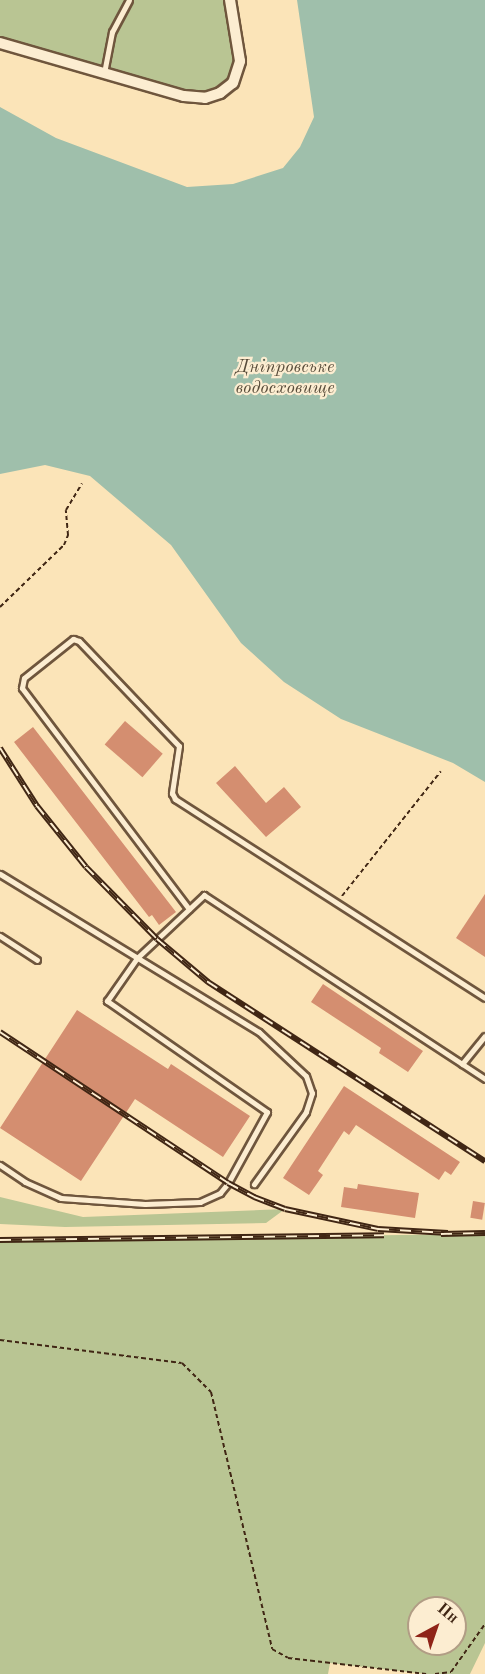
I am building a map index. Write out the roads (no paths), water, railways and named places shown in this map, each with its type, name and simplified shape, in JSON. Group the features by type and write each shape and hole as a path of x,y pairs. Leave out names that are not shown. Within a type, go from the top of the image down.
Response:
{"street":[{"path":"0,43 184,96 205,98 220,93 233,83 240,61 230,0"}],"lane":[{"path":"104,73 112,32 129,0"},
{"path":"189,909 22,688 24,678 73,639 79,641 179,746 172,793 175,799 485,998"},
{"path":"0,874 259,1032 306,1076 312,1093 306,1112 254,1184"},
{"path":"0,1165 25,1182 61,1198 145,1204 200,1202 220,1193 228,1183 267,1112 107,1000 137,958 204,895 485,1079"},
{"path":"0,936 37,960"},
{"path":"462,1064 485,1036"}],"water":[{"name":"Дніпровське водосховище","path":"297,0 485,0 485,782 453,763 341,719 284,682 241,643 171,545 90,476 45,465 0,474 0,107 56,138 187,187 233,184 283,168 300,147 314,117"}],"railway":[{"path":"0,748 37,806 86,867 157,939 208,982 485,1161"},
{"path":"0,1032 228,1183 254,1197 285,1209 378,1229 448,1233"},
{"path":"441,1234 485,1233"},
{"path":"0,1240 384,1235"}]}
